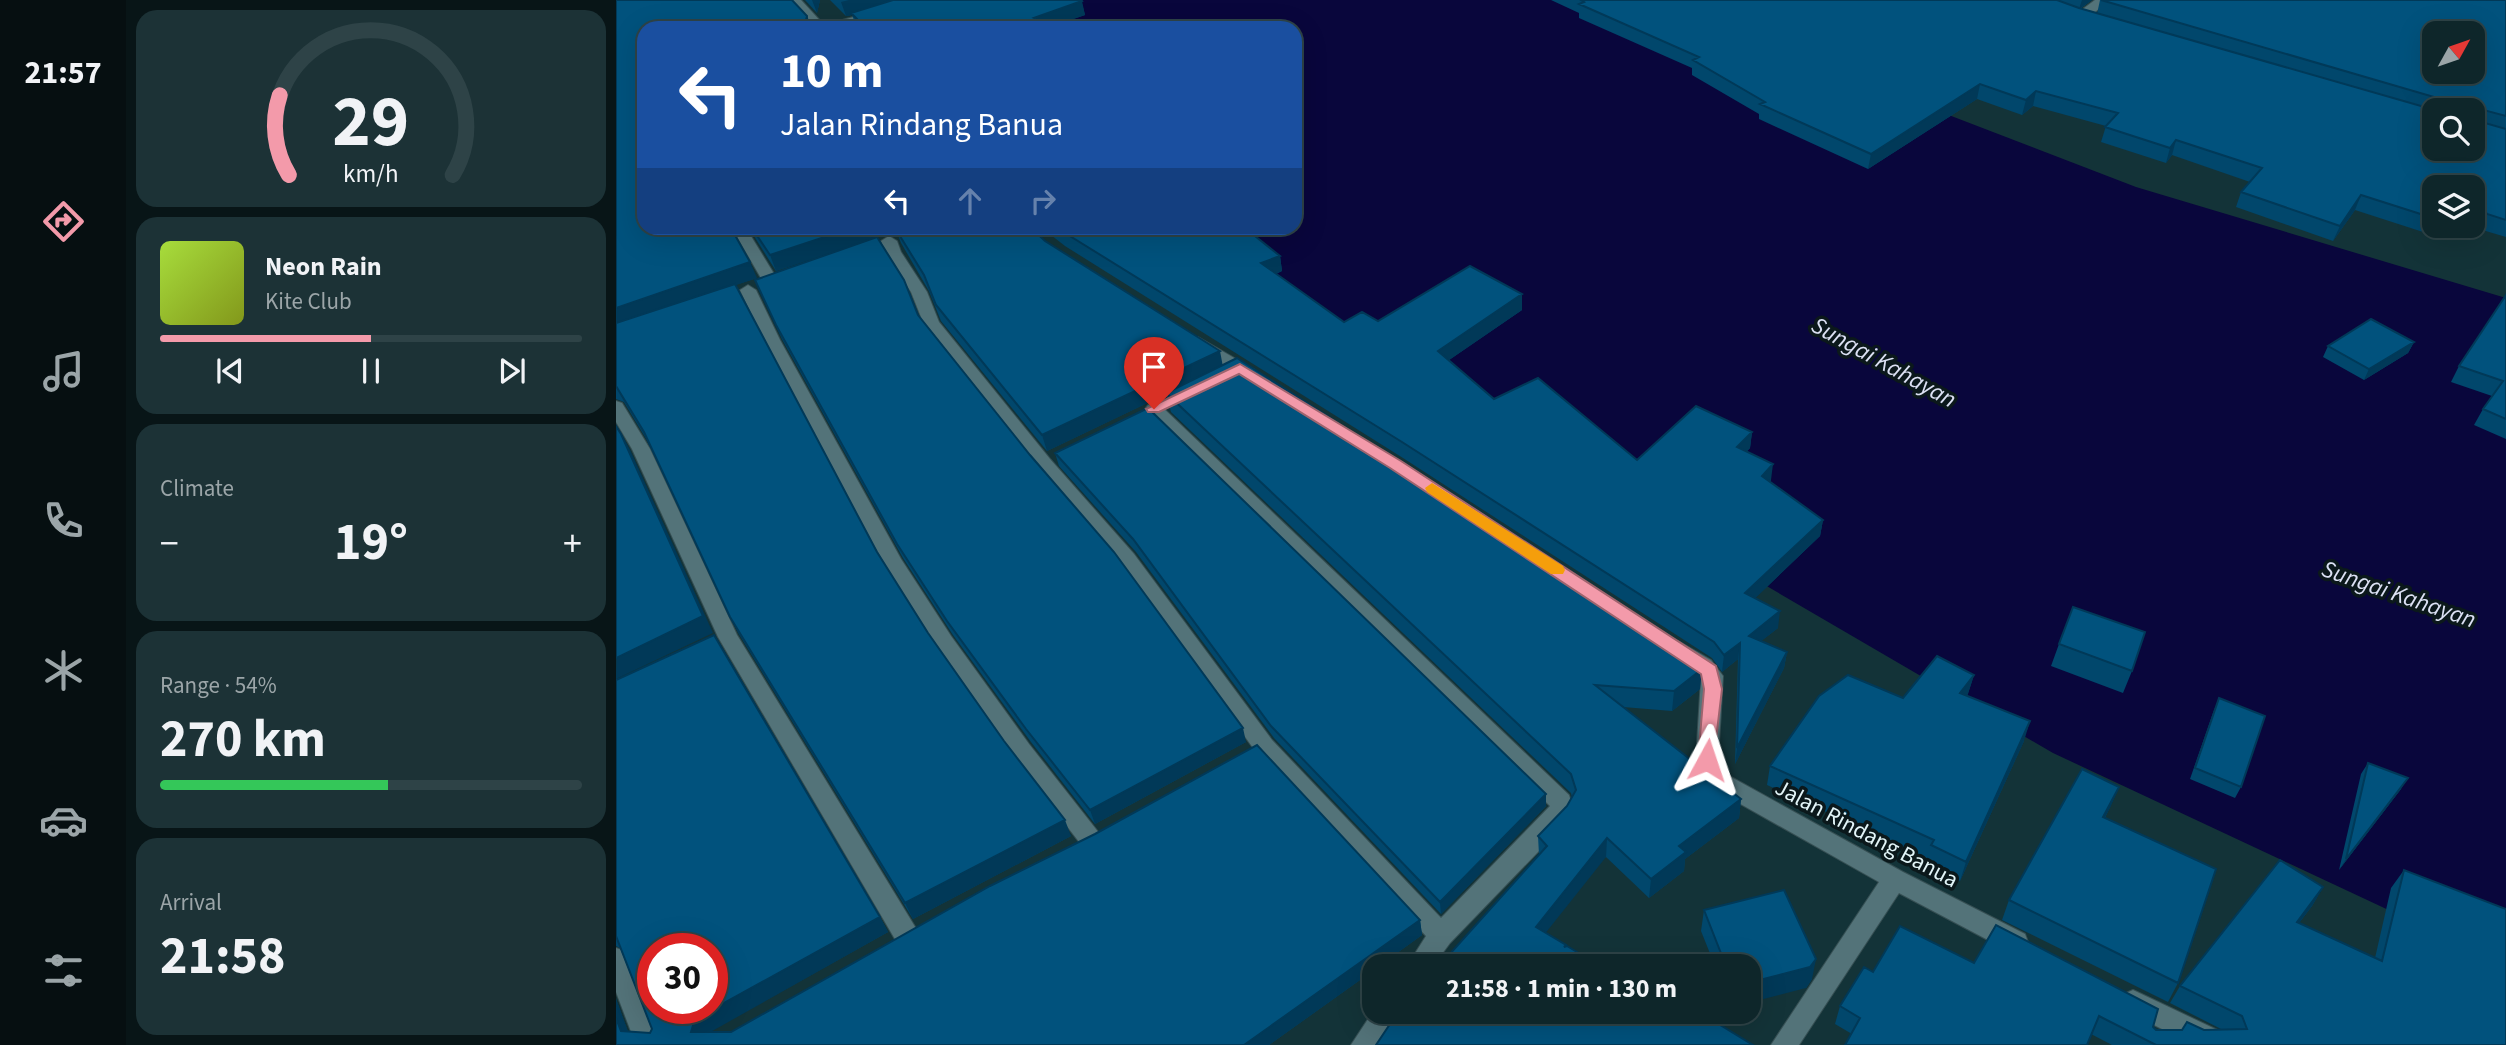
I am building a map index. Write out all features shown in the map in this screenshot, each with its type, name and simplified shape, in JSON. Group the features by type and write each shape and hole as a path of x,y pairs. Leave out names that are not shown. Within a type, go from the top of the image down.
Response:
{"street":[{"path":"794,0 814,21"},
{"path":"853,21 930,0"},
{"path":"2081,17 2103,0"},
{"path":"2064,12 2103,23"},
{"path":"744,235 778,280 742,293 772,340 893,562 944,642 1021,750 1091,840"},
{"path":"888,241 892,252 919,292 931,323 1049,460 1127,559 1264,746 1441,935"},
{"path":"1182,332 1262,382"},
{"path":"1215,380 1240,369"},
{"path":"616,407 640,449 728,637 908,938"},
{"path":"1154,409 1561,802 1562,808 1557,817 1441,935 1428,954"},
{"name":"Jalan Rindang Banua","path":"1658,636 1704,666 1712,676 1707,760 1713,778 1895,879 2031,950"},
{"path":"705,648 728,637"},
{"path":"1241,759 1264,746"},
{"path":"1068,852 1114,828"},
{"path":"1784,1045 1895,879"},
{"path":"884,951 931,925"},
{"path":"616,959 649,1045"},
{"path":"2118,994 2221,1045"},
{"path":"2159,1045 2167,1020"},
{"path":"1364,1045 1379,1024"}],"water":[{"name":"Sungai Kahayan","path":"835,0 1679,0 1795,56 2136,187 2506,298 2506,965 2053,753 1487,423 1178,235 1302,235 1302,21 863,21"}],"building":[{"path":"616,0 792,0 807,16 806,21 637,21 637,235 735,235 750,262 616,308"},
{"path":"893,0 1082,1 1034,18 1040,21 859,21 851,13"},
{"path":"1581,0 2057,0 2422,106 2422,161 2485,161 2485,123 2506,129 2506,220 2487,214 2485,211 2485,175 2422,175 2422,214 2361,195 2340,226 2241,192 2262,168 2176,140 2170,148 2105,127 2118,113 2036,91 2026,100 1980,84 1871,154 1760,104 1765,102 1693,60 1699,57 1579,4 1584,2"},
{"path":"2101,0 2506,0 2506,116 2485,110 2485,98 2438,98"},
{"path":"757,235 831,235 770,255"},
{"path":"899,235 1039,235 1220,351 1042,435 936,305 924,275"},
{"path":"1068,235 1254,235 1280,256 1261,263 1344,322 1362,312 1378,321 1470,266 1522,294 1438,351 1494,399 1538,378 1637,460 1696,406 1752,432 1737,447 1773,464 1762,476 1823,520 1745,593 1780,611 1749,636 1787,652 1737,748 1740,643 1724,655 1714,642 1402,442"},
{"path":"877,237 904,280 918,315 1030,455 1114,552 1243,728 1090,810 1026,729 947,621 897,544 776,325 755,280"},
{"path":"735,284 877,552 928,633 1004,741 1065,820 905,903 730,617 644,432 616,386 616,323"},
{"path":"2506,295 2506,419 2483,409 2503,381 2459,366"},
{"path":"2371,319 2414,342 2369,369 2328,346"},
{"path":"1237,358 1697,655 1702,669 1674,691 1595,685 1741,799 1679,846 1686,852 1651,879 1607,838 1536,927 1566,945 1564,947 1567,946 1580,954 1450,954 1547,846 1538,836 1567,806 1576,790 1571,774 1166,393"},
{"path":"1148,408 1546,794 1440,902 1271,726 1133,539 1055,453"},
{"path":"616,426 703,616 616,658"},
{"path":"2073,607 2145,632 2132,671 2059,644"},
{"path":"714,635 880,917 728,1001 728,933 637,933 637,990 616,936 616,680"},
{"path":"1937,656 1974,675 1960,693 2030,721 1966,862 1931,845 1934,840 1770,766 1819,696 1848,675 1903,698"},
{"path":"2219,698 2265,716 2241,787 2195,768"},
{"path":"1257,745 1420,920 1372,954 1362,954 1362,961 1244,1045 616,1045 616,1018 621,1031 650,1033 650,1024 693,1024 691,1032 731,1032 990,886 1095,834"},
{"path":"2368,763 2408,778 2346,859"},
{"path":"2082,769 2119,787 2103,817 2216,869 2178,983 2009,900"},
{"path":"2280,860 2323,887 2297,922 2382,961 2404,870 2506,909 2506,1045 2156,1045 2099,1016 2087,1045 1845,1045 1860,1018 1840,1006 1864,967 1873,972 1900,926 1974,963 1996,925 2158,1009 2153,1027 2156,1030 2182,1030 2187,1022 2204,1030 2247,1029 2242,1016 2180,986"},
{"path":"1784,890 1816,959 1810,967 1761,980 1761,954 1721,954 1704,910"},
{"path":"1390,1024 1719,1024 1753,1045 1376,1045"}],"slow traffic":[{"path":"1432,488 1557,570"}],"route":[{"path":"1154,409 1240,369 1395,464 1704,666 1712,676 1713,689 1707,760"}]}
